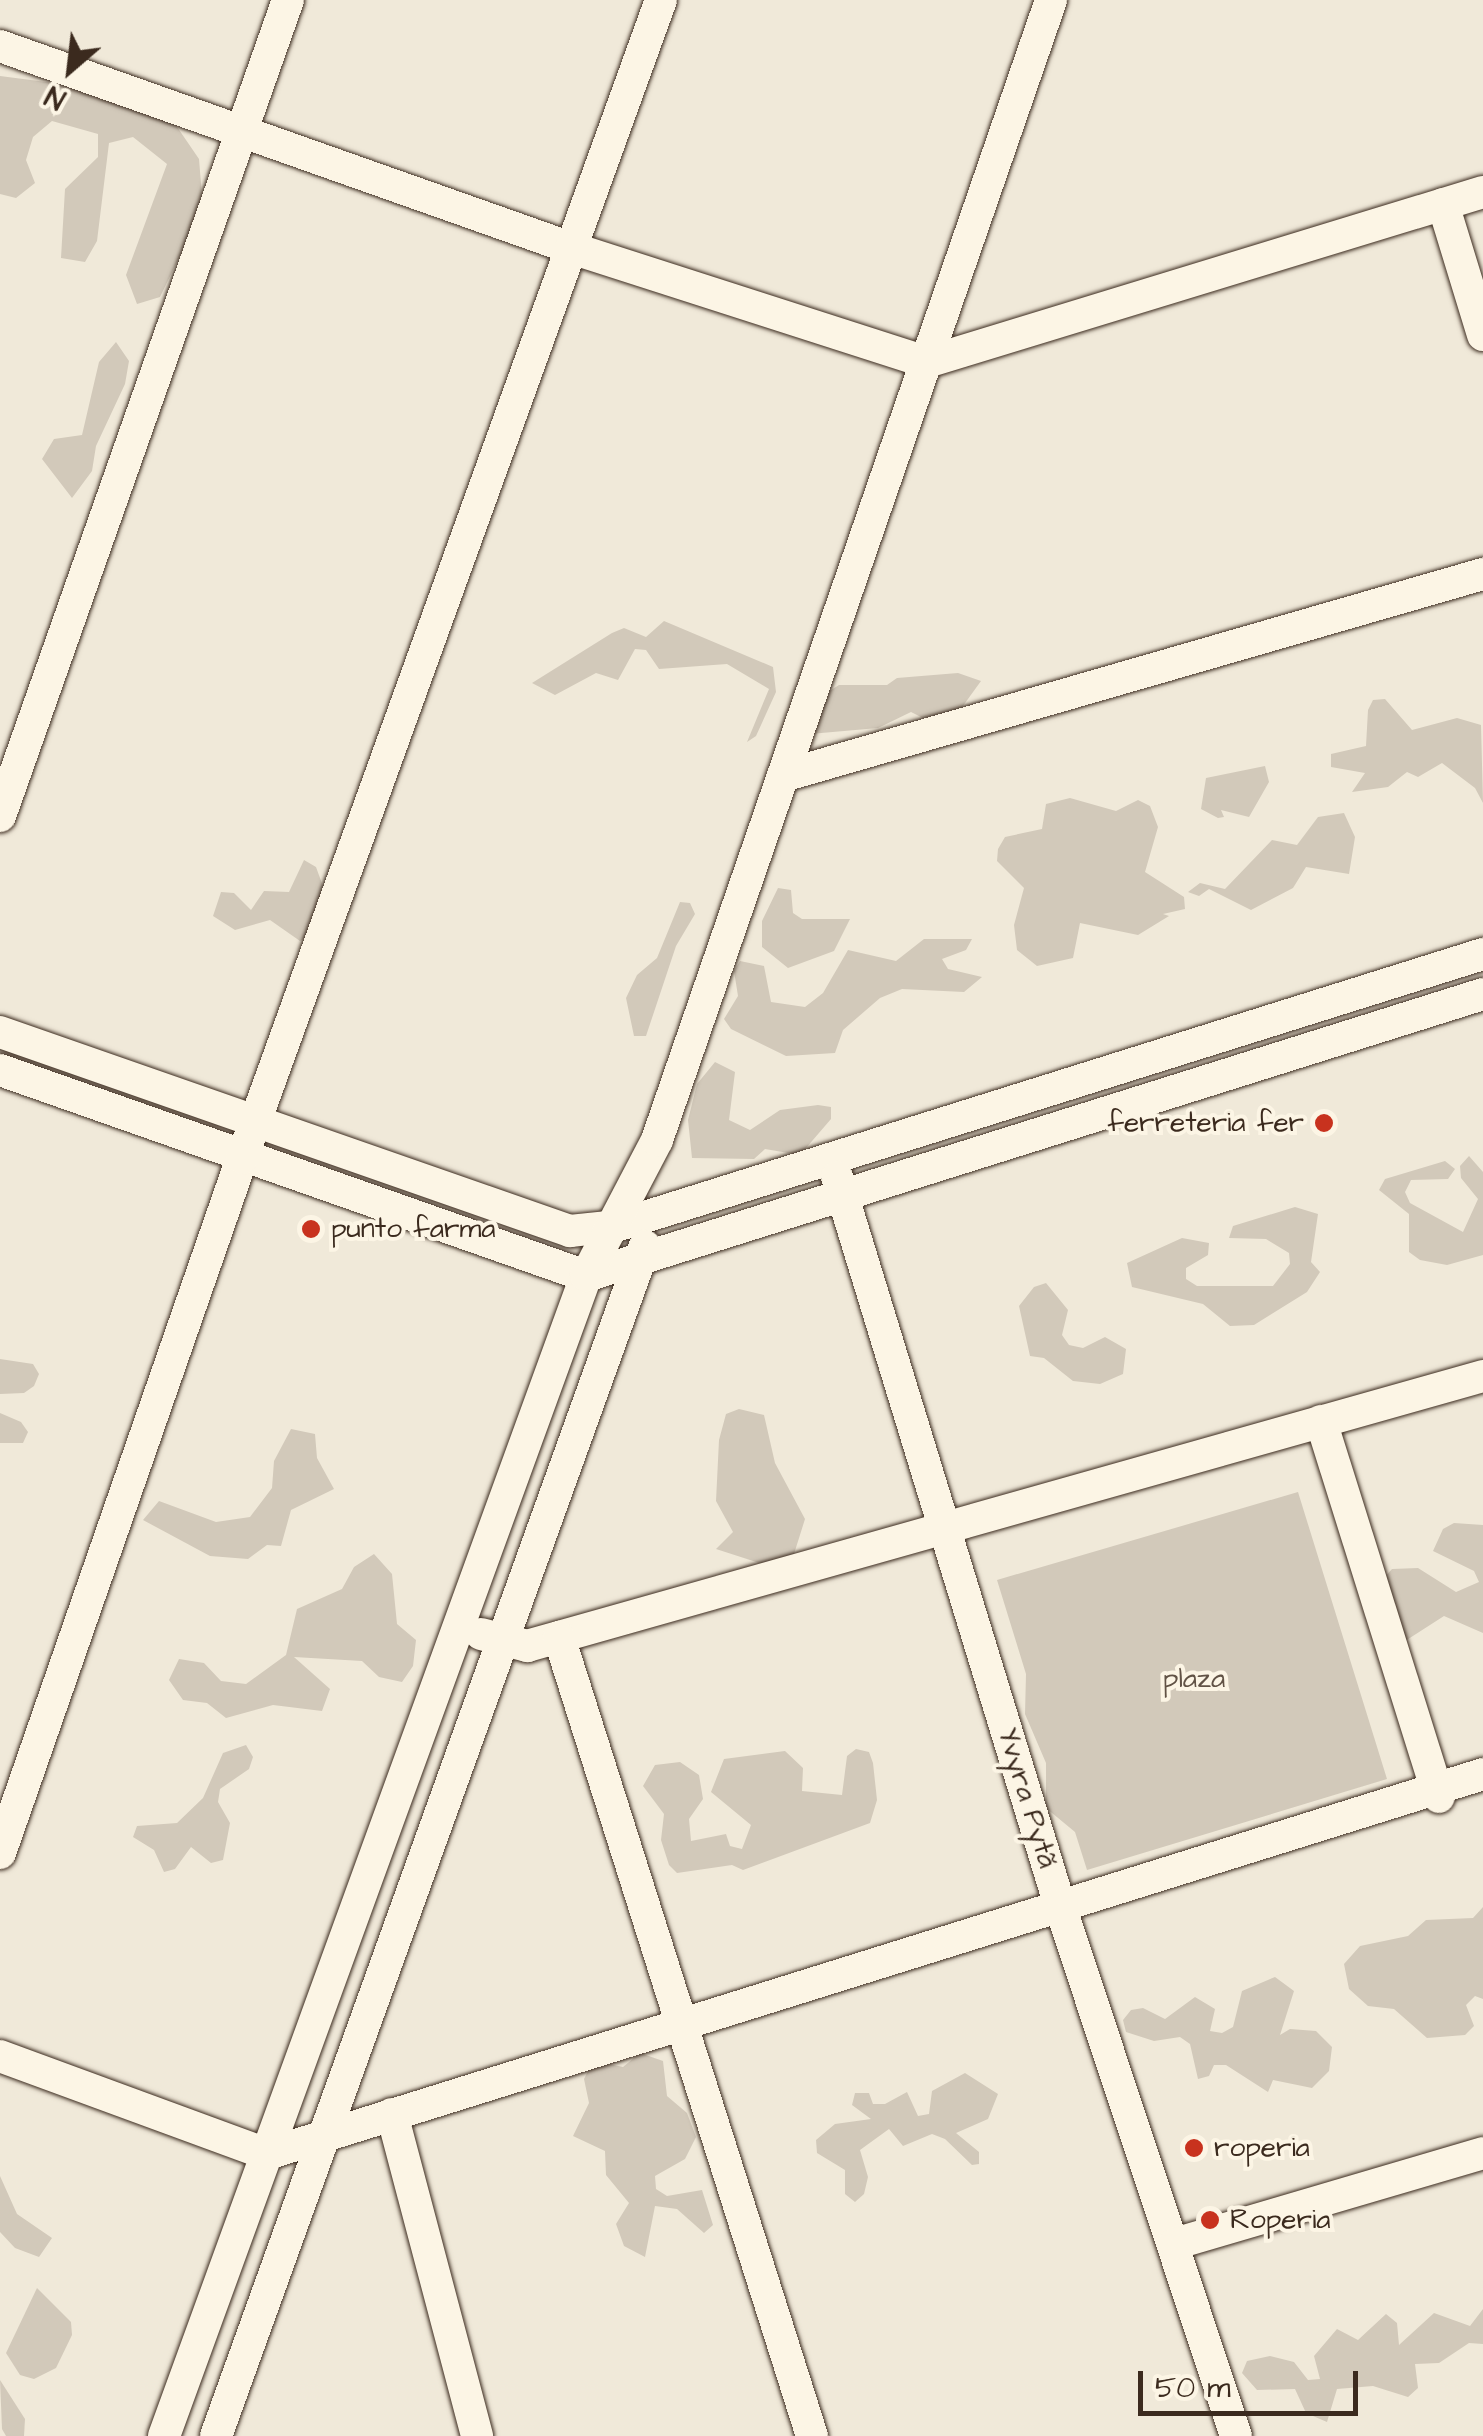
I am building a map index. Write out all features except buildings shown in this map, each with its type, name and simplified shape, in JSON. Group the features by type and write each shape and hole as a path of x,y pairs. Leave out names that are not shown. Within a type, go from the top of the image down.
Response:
{"street":[{"path":"0,816 288,0"},
{"path":"0,1853 242,1158 259,1125 661,0"},
{"path":"164,2436 586,1276 616,1226 657,1140 1051,0"},
{"path":"0,46 570,248 927,362 1483,192"},
{"path":"1443,204 1483,335"},
{"path":"783,776 1483,574"},
{"path":"0,1032 570,1232 616,1226 1483,954"},
{"path":"0,1070 586,1276 1483,994"},
{"path":"216,2436 639,1261 662,1209 657,1140"},
{"name":"Yvyra Pytã","path":"834,1156 840,1196 1060,1906 1236,2436"},
{"path":"458,1628 527,1646 1483,1376"},
{"path":"1321,1422 1438,1793"},
{"path":"560,1636 812,2436"},
{"path":"0,2056 267,2154 1060,1906 1438,1793 1483,1774"},
{"path":"392,2114 477,2436"},
{"path":"1174,2244 1483,2153"}],"green space":[{"path":"0,76 100,89 171,118 199,159 203,208 160,297 137,304 126,275 167,164 133,137 109,143 97,241 85,262 61,258 65,189 98,157 98,134 52,121 33,137 26,160 35,183 16,198 0,194"},
{"path":"116,342 129,361 125,384 96,446 92,471 72,498 42,459 54,439 82,435 99,362"},
{"path":"664,621 773,667 776,692 756,736 747,742 769,689 727,664 659,669 646,650 635,649 618,680 596,673 555,695 532,683 612,633 624,628 646,637"},
{"path":"958,673 981,681 960,710 923,718 911,712 878,728 810,734 828,692 839,685 887,685 897,678"},
{"path":"1385,699 1412,730 1457,718 1481,725 1483,803 1475,788 1442,763 1418,777 1407,772 1388,787 1352,792 1365,773 1331,767 1331,754 1366,746 1368,710 1373,700"},
{"path":"1265,766 1269,782 1249,817 1221,810 1224,817 1218,818 1201,809 1206,778"},
{"path":"1070,798 1116,811 1138,800 1150,806 1158,827 1145,872 1184,897 1185,909 1163,914 1169,916 1138,935 1080,923 1073,958 1037,966 1017,950 1014,925 1024,888 997,861 998,849 1005,837 1042,829 1046,804"},
{"path":"1344,813 1355,837 1349,874 1306,867 1293,888 1251,910 1209,889 1199,896 1188,892 1200,883 1225,889 1272,840 1297,845 1318,817"},
{"path":"304,860 316,867 324,889 311,935 300,941 270,920 235,930 213,916 221,892 234,893 251,910 264,891 289,892"},
{"path":"778,888 791,890 793,913 802,919 850,919 834,951 788,968 762,947 762,921"},
{"path":"680,902 690,903 695,914 676,946 646,1036 634,1036 626,998 637,975 657,958"},
{"path":"924,939 972,939 966,950 942,959 948,969 982,977 964,992 902,989 880,998 843,1030 835,1053 786,1056 731,1029 724,1019 738,996 734,971 740,961 764,966 771,1002 805,1007 823,993 848,950 896,961"},
{"path":"715,1062 735,1072 729,1120 750,1130 780,1110 818,1105 831,1107 831,1119 800,1155 765,1149 754,1159 692,1158 688,1120 697,1084"},
{"path":"1469,1156 1483,1172 1483,1255 1447,1265 1420,1260 1409,1252 1409,1214 1379,1190 1385,1179 1445,1161 1455,1169 1448,1179 1411,1180 1405,1192 1410,1203 1463,1232 1478,1199 1461,1178 1460,1166"},
{"path":"1295,1207 1318,1214 1311,1262 1320,1272 1307,1292 1254,1325 1230,1326 1203,1304 1132,1287 1127,1263 1182,1238 1209,1243 1208,1255 1186,1268 1186,1279 1197,1286 1273,1286 1290,1264 1289,1253 1266,1239 1229,1238 1233,1226"},
{"path":"1046,1283 1068,1310 1062,1335 1069,1345 1083,1348 1105,1337 1126,1349 1123,1374 1100,1384 1073,1381 1044,1358 1030,1356 1019,1306 1034,1287"},
{"path":"0,1359 33,1364 39,1374 34,1386 24,1393 0,1394"},
{"path":"739,1409 764,1415 775,1463 805,1519 794,1554 772,1567 716,1549 733,1532 716,1501 719,1440 726,1414"},
{"path":"0,1413 21,1422 28,1432 23,1443 0,1443"},
{"path":"291,1429 315,1434 317,1458 334,1489 291,1510 281,1546 267,1545 248,1559 210,1556 143,1520 159,1501 216,1522 250,1517 272,1488 274,1461"},
{"name":"plaza","path":"1298,1492 1387,1779 1087,1870 1075,1832 1046,1808 1046,1763 1025,1714 1026,1674 997,1580"},
{"path":"1454,1523 1483,1525 1483,1633 1444,1616 1402,1643 1384,1578 1392,1569 1418,1568 1456,1592 1479,1582 1474,1571 1433,1551 1443,1529"},
{"path":"374,1554 392,1574 397,1624 416,1640 413,1666 402,1682 379,1677 362,1661 294,1657 330,1689 322,1711 273,1705 226,1718 207,1703 183,1700 169,1680 179,1659 204,1663 221,1681 246,1684 286,1655 297,1609 342,1589 354,1567"},
{"path":"246,1745 253,1757 249,1769 220,1789 218,1802 230,1823 223,1860 211,1863 191,1847 175,1869 164,1872 154,1850 133,1837 137,1826 177,1823 203,1798 223,1753"},
{"path":"856,1749 869,1752 873,1763 877,1800 870,1823 743,1870 732,1865 677,1873 669,1865 661,1840 664,1814 643,1786 655,1765 680,1762 699,1775 703,1799 689,1819 691,1841 726,1834 730,1846 742,1849 751,1825 711,1792 724,1759 785,1751 803,1768 802,1791 842,1795 847,1756"},
{"path":"1483,1907 1483,1999 1475,1996 1466,2005 1474,2026 1465,2035 1427,2038 1394,2009 1368,2006 1349,1989 1344,1964 1360,1946 1408,1936 1426,1920 1473,1918"},
{"path":"1275,1977 1294,1991 1280,2035 1290,2029 1316,2031 1332,2047 1329,2071 1312,2088 1273,2080 1268,2092 1226,2065 1214,2065 1209,2076 1198,2079 1190,2044 1180,2037 1154,2041 1126,2032 1123,2020 1131,2010 1143,2008 1165,2019 1195,1997 1215,2009 1210,2031 1222,2033 1233,2027 1242,1991"},
{"path":"640,2053 663,2061 667,2096 687,2113 696,2137 685,2159 655,2176 656,2189 667,2196 702,2190 713,2225 704,2233 677,2209 655,2206 645,2257 624,2246 616,2224 629,2203 606,2175 605,2151 573,2136 589,2103 584,2079 589,2069 600,2062 623,2067"},
{"path":"965,2073 998,2094 988,2119 956,2133 979,2152 979,2164 972,2165 945,2139 932,2134 903,2146 889,2129 860,2150 868,2177 864,2194 855,2202 845,2194 845,2170 817,2153 816,2140 835,2124 871,2119 852,2105 855,2093 869,2093 873,2104 885,2104 907,2092 918,2116 929,2114 932,2091"},
{"path":"0,2176 17,2214 52,2238 39,2257 15,2248 0,2232"},
{"path":"37,2288 71,2322 72,2335 56,2368 34,2379 20,2375 6,2353"},
{"path":"1483,2309 1483,2344 1469,2343 1439,2363 1415,2364 1418,2388 1408,2397 1373,2386 1337,2389 1327,2422 1306,2413 1295,2389 1257,2390 1242,2373 1247,2361 1270,2356 1294,2362 1308,2380 1320,2379 1314,2356 1337,2329 1358,2340 1386,2314 1397,2323 1399,2345 1434,2313 1470,2326"},
{"path":"0,2380 25,2419 24,2436 6,2436 2,2429"}],"place":[{"name":"ferreteria fer","path":"1324,1123"},
{"name":"punto farma","path":"311,1229"},
{"name":"roperia","path":"1194,2148"},
{"name":"Roperia","path":"1210,2220"}]}
